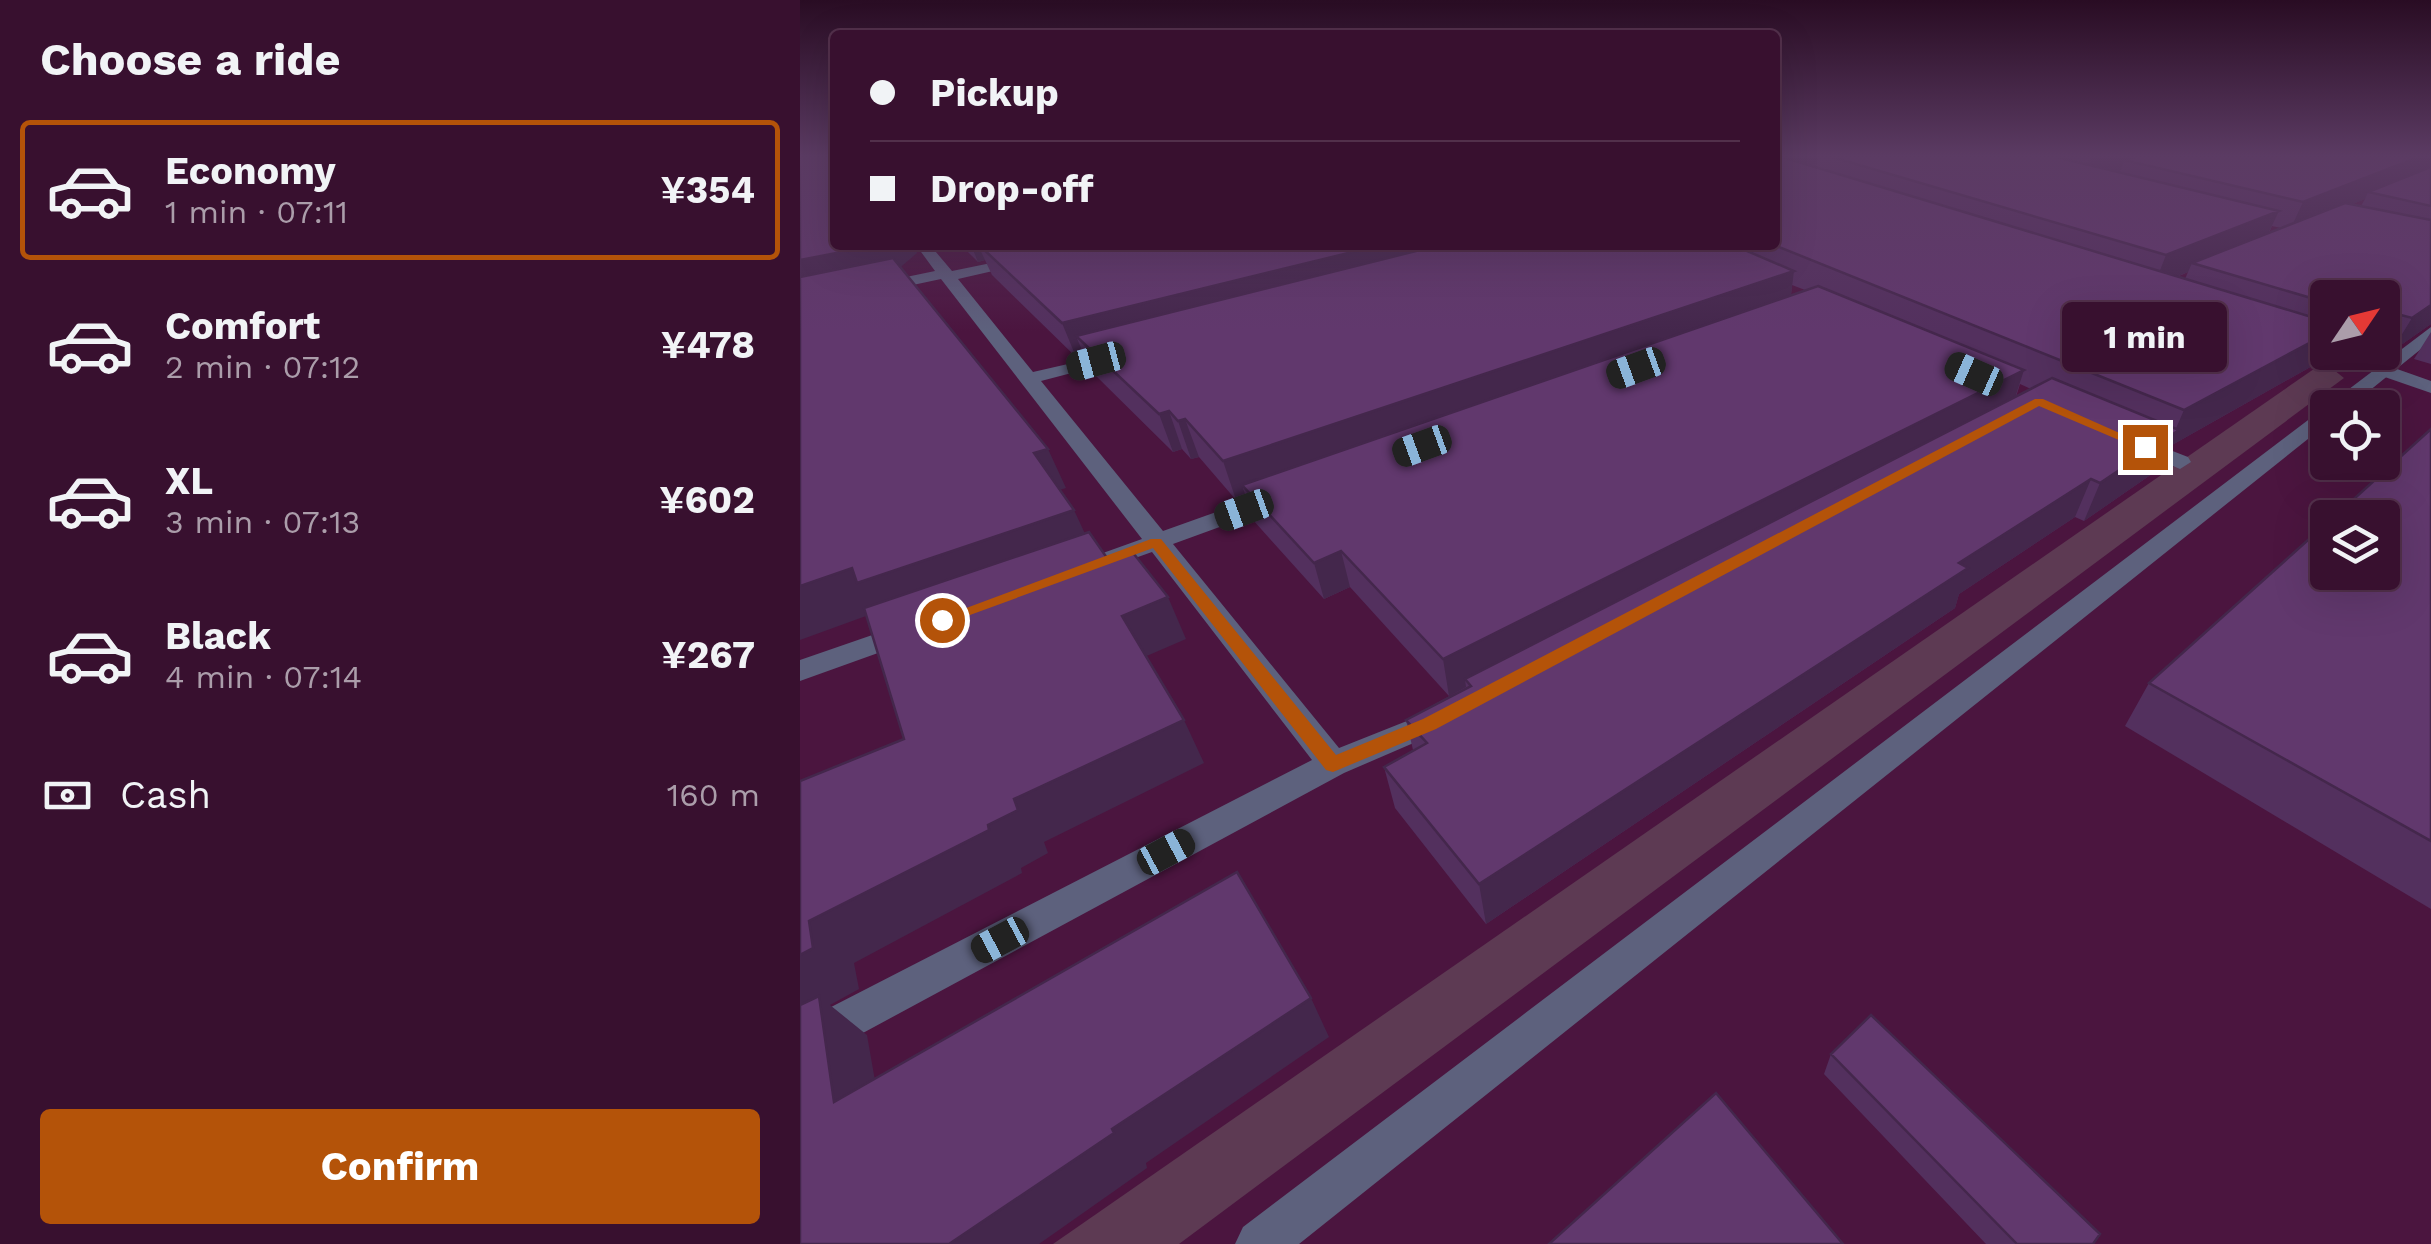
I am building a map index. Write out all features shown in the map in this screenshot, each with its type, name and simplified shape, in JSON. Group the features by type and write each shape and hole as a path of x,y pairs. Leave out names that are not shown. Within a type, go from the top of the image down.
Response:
{"street":[{"path":"927,250 1333,764"},
{"path":"800,304 1073,250"},
{"path":"2400,356 2431,332"},
{"path":"1027,379 1134,350"},
{"path":"2357,390 2382,370 2431,387"},
{"path":"1260,1244 2310,427"},
{"path":"2110,432 2180,462"},
{"path":"1081,570 1300,490"},
{"path":"800,671 931,624"},
{"path":"800,1046 1333,764 1464,706"}],"shaded area":[{"path":"2312,370 2334,370 2344,378 2328,390 2310,390 2310,403 1179,1244 1053,1244"}],"building":[{"path":"800,215 830,215 830,250 852,250 800,260"},
{"path":"1780,215 1974,215 2310,317 2310,343 2184,410 1780,247"},
{"path":"2030,215 2269,215 2166,255"},
{"path":"2314,215 2406,215 2431,220 2431,305 2412,318 2400,315 2400,280 2310,280 2310,298 2192,263"},
{"path":"984,250 1361,250 1062,323"},
{"path":"1420,250 1745,250 1794,271 1223,461 1185,419 1178,421 1169,411 1159,414 1076,336"},
{"path":"893,258 1048,449 1034,453 1074,510 857,583 852,568 800,586 800,277"},
{"path":"1818,286 2024,370 1443,659 1341,551 1314,563 1242,485"},
{"path":"2052,378 2179,430 2100,483 2091,479 1959,563 1968,568 1479,884 1384,767 1427,743 1406,720 1471,686 1465,679"},
{"path":"2431,429 2431,841 2149,683 2310,538 2310,590 2400,590 2400,500 2353,500 2375,480 2400,480 2400,457"},
{"path":"1089,532 1107,558 1130,549 1168,597 1122,616 1184,720 1014,799 1018,810 988,825 989,830 809,921 813,948 800,955 800,781 904,739 864,608"},
{"path":"1237,872 1311,998 1112,1129 1114,1133 949,1244 800,1244 800,1005 819,996 834,1102"},
{"path":"1871,1015 2100,1234 2093,1244 2017,1244 1831,1054"},
{"path":"1716,1093 1843,1244 1549,1244"}],"route":[{"path":"942,620 1156,542 1333,764 1430,724 2039,401 2145,447"}]}
